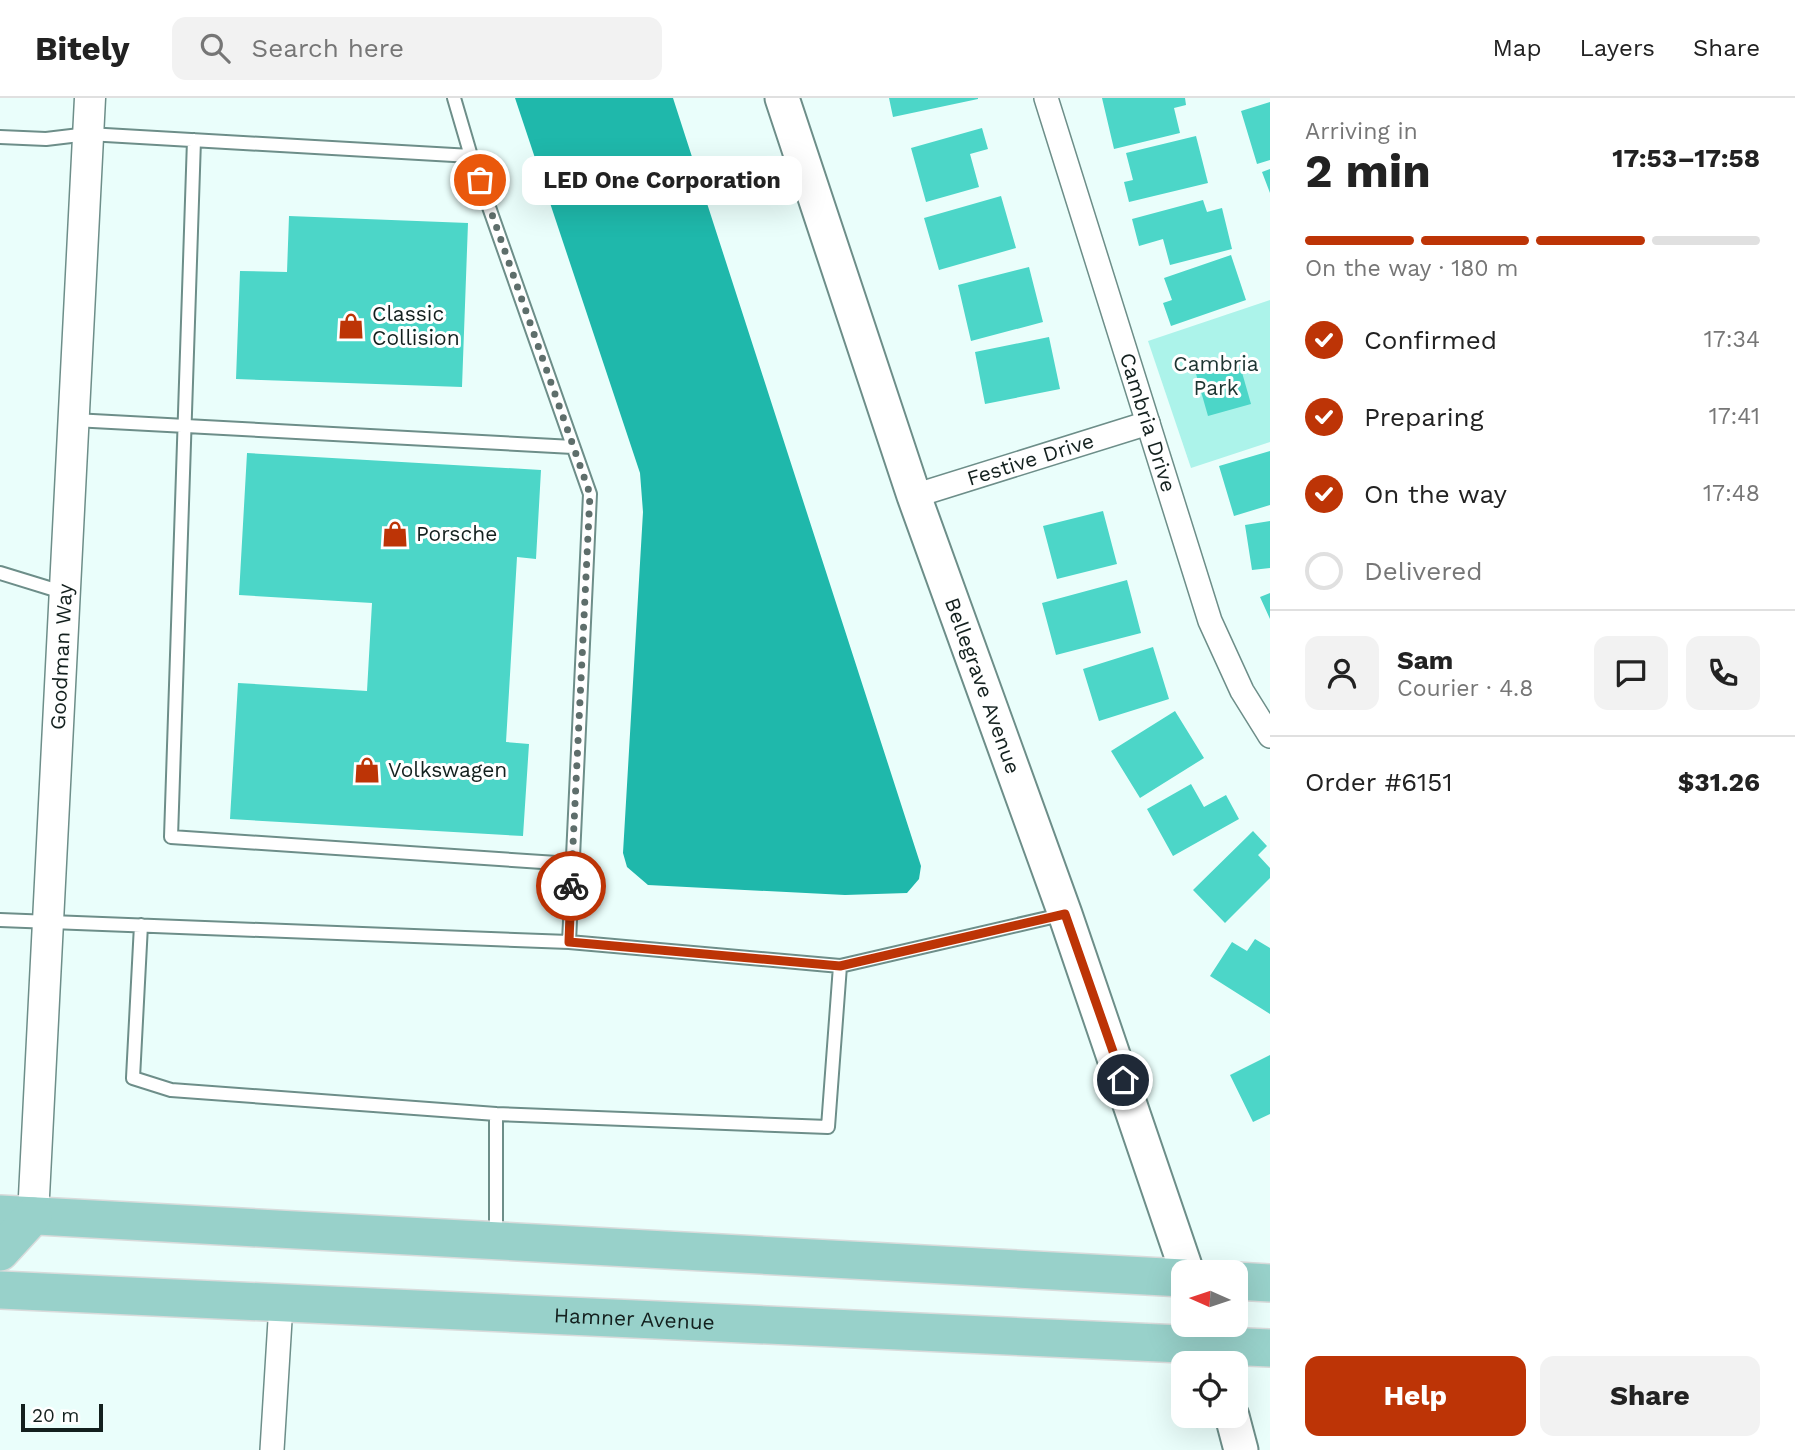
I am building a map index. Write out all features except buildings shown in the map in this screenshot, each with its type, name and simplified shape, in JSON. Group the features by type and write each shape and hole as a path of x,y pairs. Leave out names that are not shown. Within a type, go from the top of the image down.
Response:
{"main road":[{"name":"Bellegrave Avenue","path":"782,98 914,495 1065,914 1183,1260"},
{"path":"0,1252 16,1215 1171,1277"},
{"path":"1248,1282 1270,1283"},
{"name":"Hamner Avenue","path":"0,1290 1270,1348"},
{"path":"1235,1428 1241,1450"}],"street":[{"name":"Goodman Way","path":"16,1215 48,920 62,592 90,98"},
{"name":"Cambria Drive","path":"1046,98 1210,621 1242,691 1270,736"},
{"name":"Festive Drive","path":"914,495 1148,423"},
{"path":"272,1450 281,1304"}],"lane":[{"path":"454,98 471,156 590,494 569,942"},
{"path":"0,137 46,139 88,134 471,156"},
{"path":"194,140 171,837 572,864"},
{"path":"72,420 573,447"},
{"path":"0,573 62,592"},
{"path":"0,920 569,942 840,966 1065,914"},
{"path":"141,925 133,1078 171,1090 496,1114 828,1127 840,966"},
{"path":"496,1114 496,1239"}],"green space":[{"name":"Cambria Park","path":"1270,300 1270,442 1191,468 1148,341"}],"water":[{"path":"515,98 673,98 921,866 919,879 907,893 845,895 648,885 627,867 623,853 643,512 640,473"}],"way so far":[{"path":"480,180 590,494 571,886"}],"place":[{"name":"LED One Corporation","path":"480,180"},
{"name":"Classic Collision","path":"351,326"},
{"name":"Porsche","path":"395,534"},
{"name":"Volkswagen","path":"367,770"}],"route":[{"path":"571,886 569,942 840,966 1065,914 1123,1080"}]}
